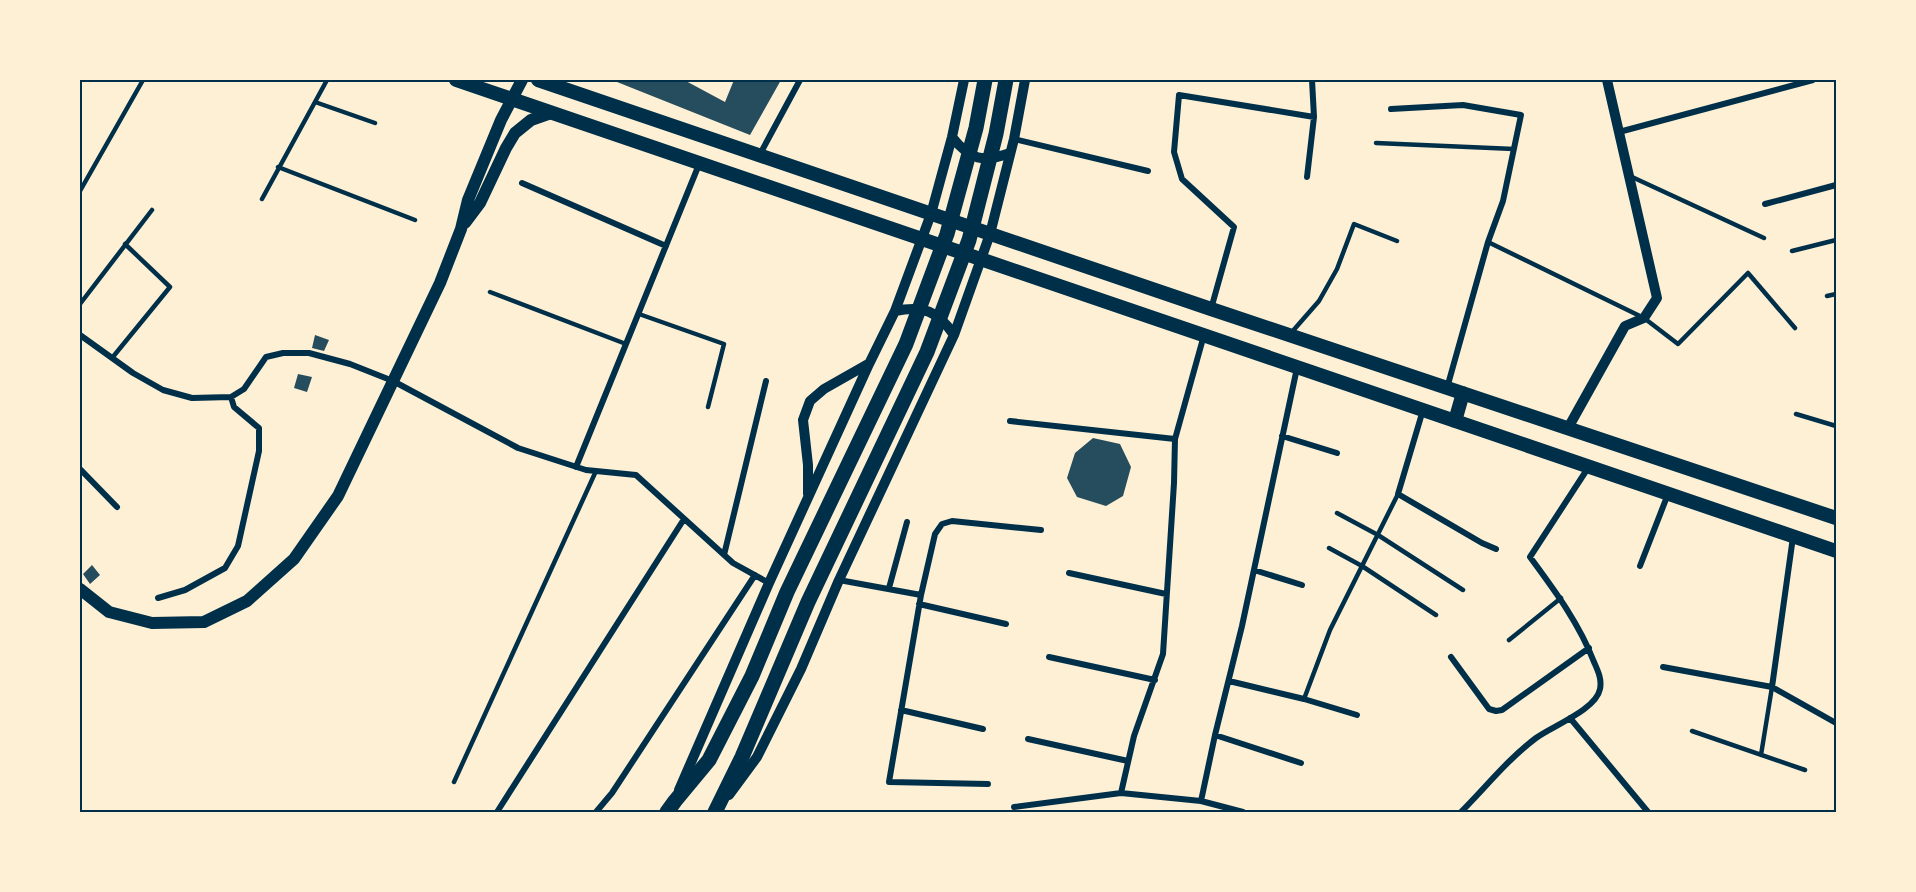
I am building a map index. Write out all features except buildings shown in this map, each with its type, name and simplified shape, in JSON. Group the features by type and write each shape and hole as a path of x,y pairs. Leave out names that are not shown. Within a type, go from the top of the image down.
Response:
{"highway":[{"path":"671,807 709,760 752,676 787,592 906,344 947,234 976,128 985,80"},
{"path":"716,813 808,602 927,352 969,240 996,134 1006,80"}],"main road":[{"path":"456,80 1836,551"},
{"path":"80,589 109,612 153,624 204,622 247,601 294,560 338,496 440,283 461,229 468,200 501,120 522,80"},
{"path":"538,80 565,83 759,156 1836,518"},
{"path":"461,229 480,203 515,133 531,120 551,113"},
{"path":"1455,421 1463,393"},
{"path":"662,813 671,807"}],"street":[{"path":"759,156 800,80"},
{"path":"671,807 769,583 895,311 931,214 952,137 964,80"},
{"path":"716,813 757,757 801,669 839,580 954,335 990,234 1014,139 1025,80"},
{"path":"1307,177 1314,117 1312,80"},
{"path":"1568,428 1625,326 1644,318 1657,298 1607,80"},
{"path":"1619,132 1813,80"},
{"path":"1210,309 1234,227 1182,179 1174,152 1179,95 1314,117"},
{"path":"1391,109 1463,105 1521,116 1503,201 1488,242 1447,388"},
{"path":"952,137 962,150 977,158 994,159 1010,153"},
{"path":"1014,139 1148,171"},
{"path":"576,467 700,162"},
{"path":"522,183 666,246"},
{"path":"1765,204 1836,185"},
{"path":"895,311 911,308 930,311 945,322 954,335"},
{"path":"1121,794 1134,736 1163,654 1175,439 1204,334"},
{"path":"80,335 133,374 163,390 192,398 231,396 244,389 266,357 283,353 309,353 350,364 393,381 518,448 576,467 636,475 733,563 769,583"},
{"path":"808,498 808,465 803,420 810,401 824,389 869,364"},
{"path":"1201,801 1254,570 1297,366"},
{"path":"724,555 766,381"},
{"path":"158,598 185,590 225,568 238,546 259,451 259,428 234,407 231,396"},
{"path":"1423,410 1398,494 1496,549"},
{"path":"1010,422 1175,439"},
{"path":"1282,436 1337,453"},
{"path":"1461,813 1536,738 1593,701 1600,690 1600,678 1577,624 1561,598 1530,557 1589,466"},
{"path":"80,471 117,507"},
{"path":"1640,566 1669,494"},
{"path":"497,813 684,519"},
{"path":"988,784 889,782 919,604 935,534 942,524 952,521 1041,530"},
{"path":"889,588 907,522"},
{"path":"1772,687 1794,536"},
{"path":"1254,570 1302,585"},
{"path":"1069,573 1166,594"},
{"path":"596,813 612,793 755,575"},
{"path":"839,580 921,595"},
{"path":"919,604 1006,624"},
{"path":"1451,657 1489,709 1496,711 1502,710 1589,648"},
{"path":"1049,657 1155,680"},
{"path":"1663,667 1772,687 1836,723"},
{"path":"1229,681 1304,699 1357,715"},
{"path":"902,710 983,729"},
{"path":"1570,718 1648,813"},
{"path":"1215,735 1301,763"},
{"path":"1028,739 1128,761"},
{"path":"1014,807 1121,794 1201,801 1243,813"}],"lane":[{"path":"80,191 142,80"},
{"path":"262,199 327,80"},
{"path":"315,102 375,123"},
{"path":"1376,143 1514,149"},
{"path":"278,167 415,220"},
{"path":"1629,176 1764,238"},
{"path":"80,304 152,210"},
{"path":"1289,335 1324,293 1337,269 1354,224 1396,242"},
{"path":"1792,251 1836,240"},
{"path":"1488,242 1644,318 1678,344 1748,273 1795,328"},
{"path":"112,358 170,287 125,244"},
{"path":"490,292 627,344"},
{"path":"1827,296 1836,294"},
{"path":"639,314 724,345 708,407"},
{"path":"1796,414 1836,426"},
{"path":"454,782 596,471"},
{"path":"1304,699 1330,630 1398,494"},
{"path":"1337,513 1378,534 1463,590"},
{"path":"1329,548 1362,566 1436,615"},
{"path":"1509,640 1561,598"},
{"path":"1761,756 1772,687"},
{"path":"1692,731 1805,770"}]}
